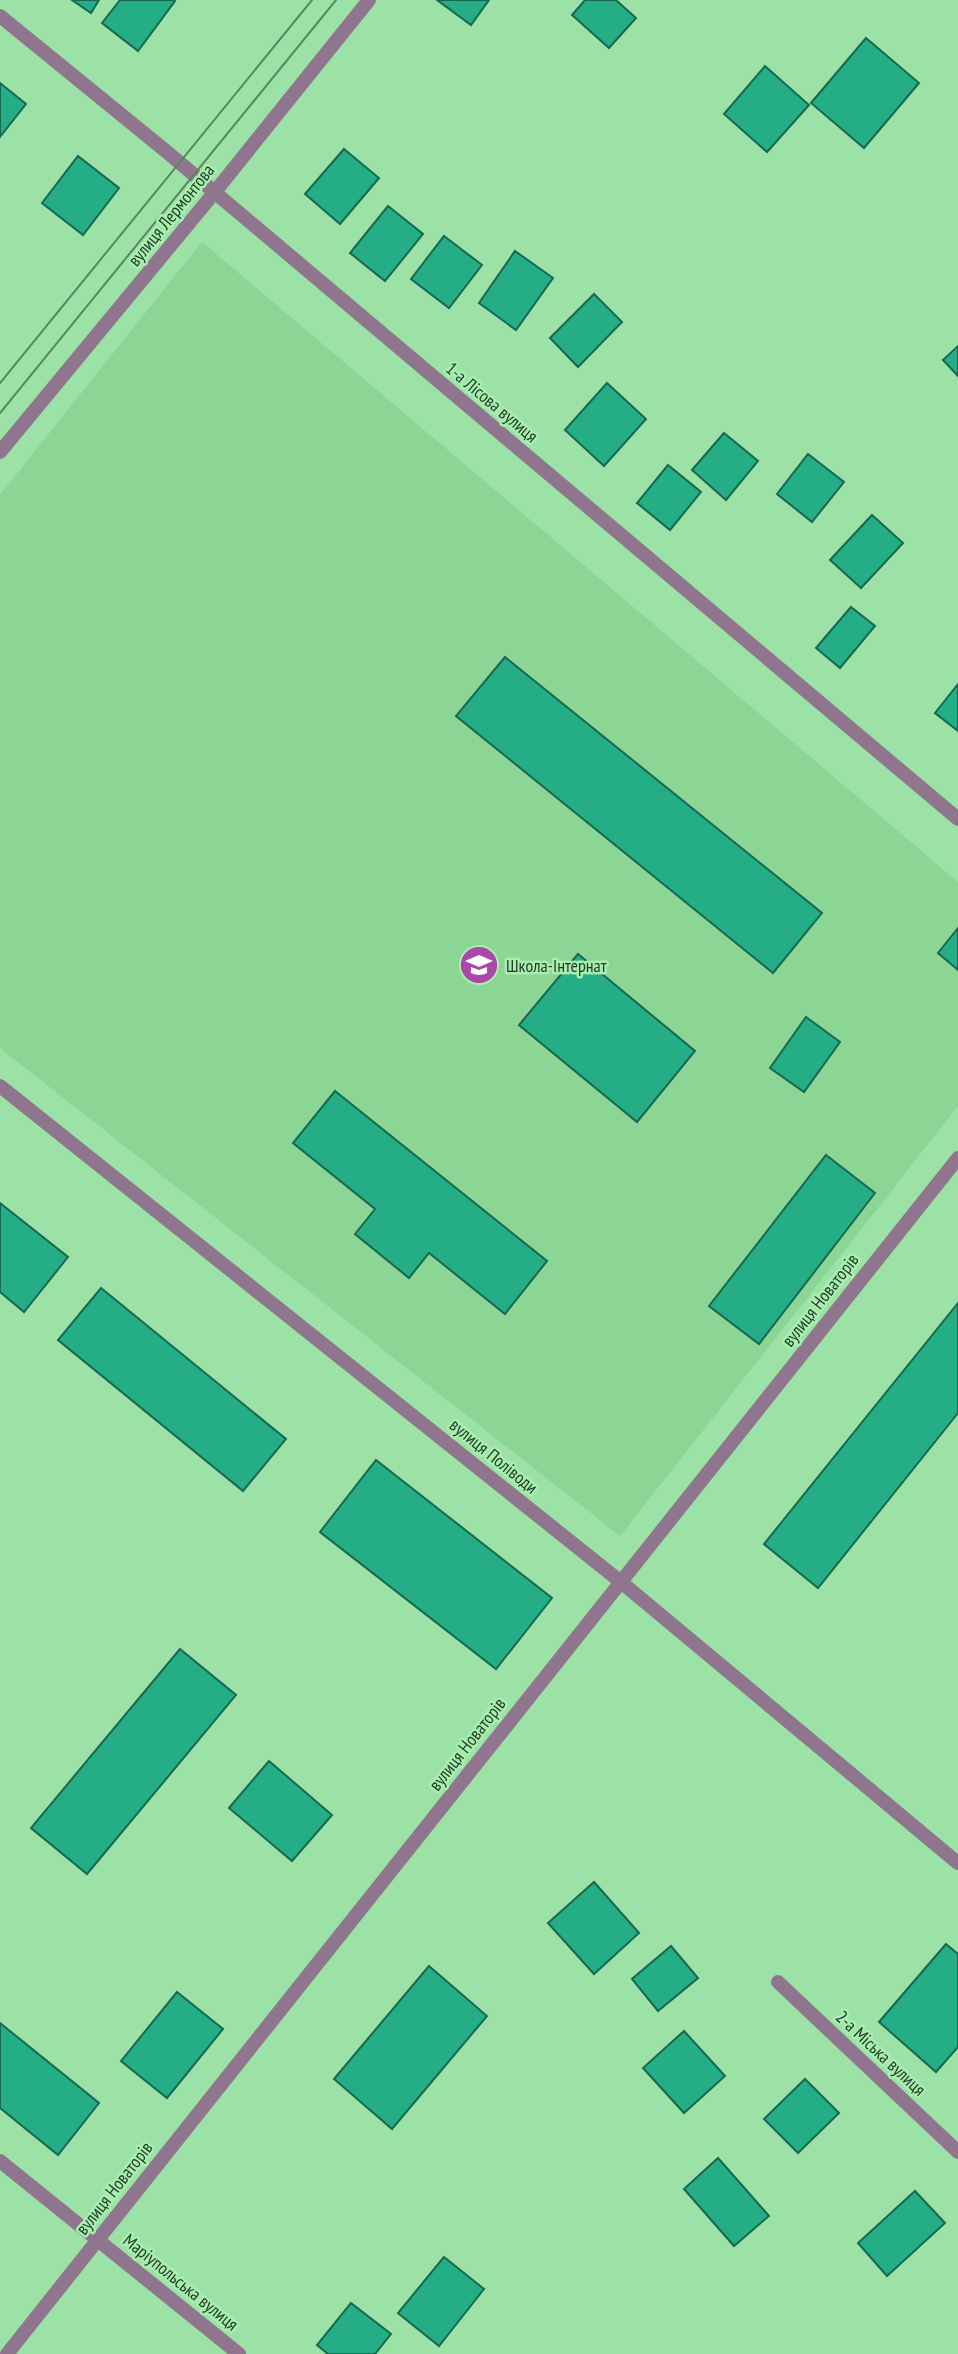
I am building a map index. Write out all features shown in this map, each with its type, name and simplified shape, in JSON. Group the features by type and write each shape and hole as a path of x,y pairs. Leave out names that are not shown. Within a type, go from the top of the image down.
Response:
{"street":[{"name":"вулиця Лермонтова","path":"0,452 369,0"},
{"name":"1-а Лісова вулиця","path":"0,16 167,152 958,819"},
{"name":"вулиця Поліводи","path":"0,1086 621,1582 958,1863"},
{"name":"вулиця Новаторів","path":"7,2354 958,1158"},
{"name":"2-а Міська вулиця","path":"778,1982 958,2152"},
{"name":"Маріупольська вулиця","path":"0,2161 239,2354"}],"shaded area":[{"name":"Школа-Інтернат","path":"202,242 958,882 958,1106 620,1536 0,1048 0,495"}],"building":[{"path":"72,0 99,0 91,13"},
{"path":"120,0 175,1 138,51 102,23"},
{"path":"437,0 489,0 471,25"},
{"path":"585,0 616,0 636,18 609,48 572,15"},
{"path":"866,38 919,83 864,148 811,103"},
{"path":"765,66 809,105 767,152 724,114"},
{"path":"0,83 26,104 0,137"},
{"path":"344,149 379,178 340,224 305,194"},
{"path":"78,156 119,188 83,235 42,203"},
{"path":"388,206 423,234 385,281 350,253"},
{"path":"444,236 482,265 449,308 411,279"},
{"path":"515,251 553,278 516,330 479,303"},
{"path":"594,294 622,322 578,367 550,338"},
{"path":"958,346 958,376 943,360"},
{"path":"607,383 646,419 604,466 565,430"},
{"path":"724,433 758,461 726,500 692,470"},
{"path":"808,454 844,482 812,522 777,494"},
{"path":"668,465 701,492 670,530 637,503"},
{"path":"872,515 903,543 861,588 830,560"},
{"path":"851,607 875,626 840,668 816,648"},
{"path":"505,657 822,913 773,973 456,716"},
{"path":"958,684 958,731 935,713"},
{"path":"958,928 958,970 938,953"},
{"path":"578,954 695,1051 637,1122 519,1025"},
{"path":"806,1017 840,1042 804,1092 770,1068"},
{"path":"335,1091 547,1261 505,1314 429,1253 409,1278 355,1234 375,1209 293,1143"},
{"path":"826,1155 875,1193 759,1344 709,1306"},
{"path":"0,1203 68,1257 24,1312 0,1292"},
{"path":"101,1288 286,1439 243,1491 58,1340"},
{"path":"958,1303 958,1413 818,1588 764,1544"},
{"path":"376,1460 552,1598 496,1669 320,1532"},
{"path":"180,1649 236,1695 87,1874 31,1828"},
{"path":"269,1761 332,1815 292,1861 229,1808"},
{"path":"594,1882 639,1933 594,1974 548,1923"},
{"path":"946,1944 958,1954 958,2047 936,2072 879,2022"},
{"path":"671,1946 698,1978 658,2011 632,1979"},
{"path":"429,1966 487,2016 392,2129 334,2079"},
{"path":"177,1992 223,2029 167,2098 121,2061"},
{"path":"0,2023 99,2103 58,2155 0,2108"},
{"path":"684,2031 725,2076 684,2113 643,2068"},
{"path":"805,2079 839,2113 798,2153 764,2119"},
{"path":"718,2158 769,2216 734,2246 684,2189"},
{"path":"915,2191 945,2223 887,2276 858,2243"},
{"path":"444,2257 484,2289 439,2346 398,2313"},
{"path":"351,2303 391,2334 375,2354 328,2354 317,2345"}],"tram line":[{"path":"0,383 312,0"},
{"path":"0,413 336,0"}],"place":[{"name":"Школа-Інтернат","path":"479,965"}]}
